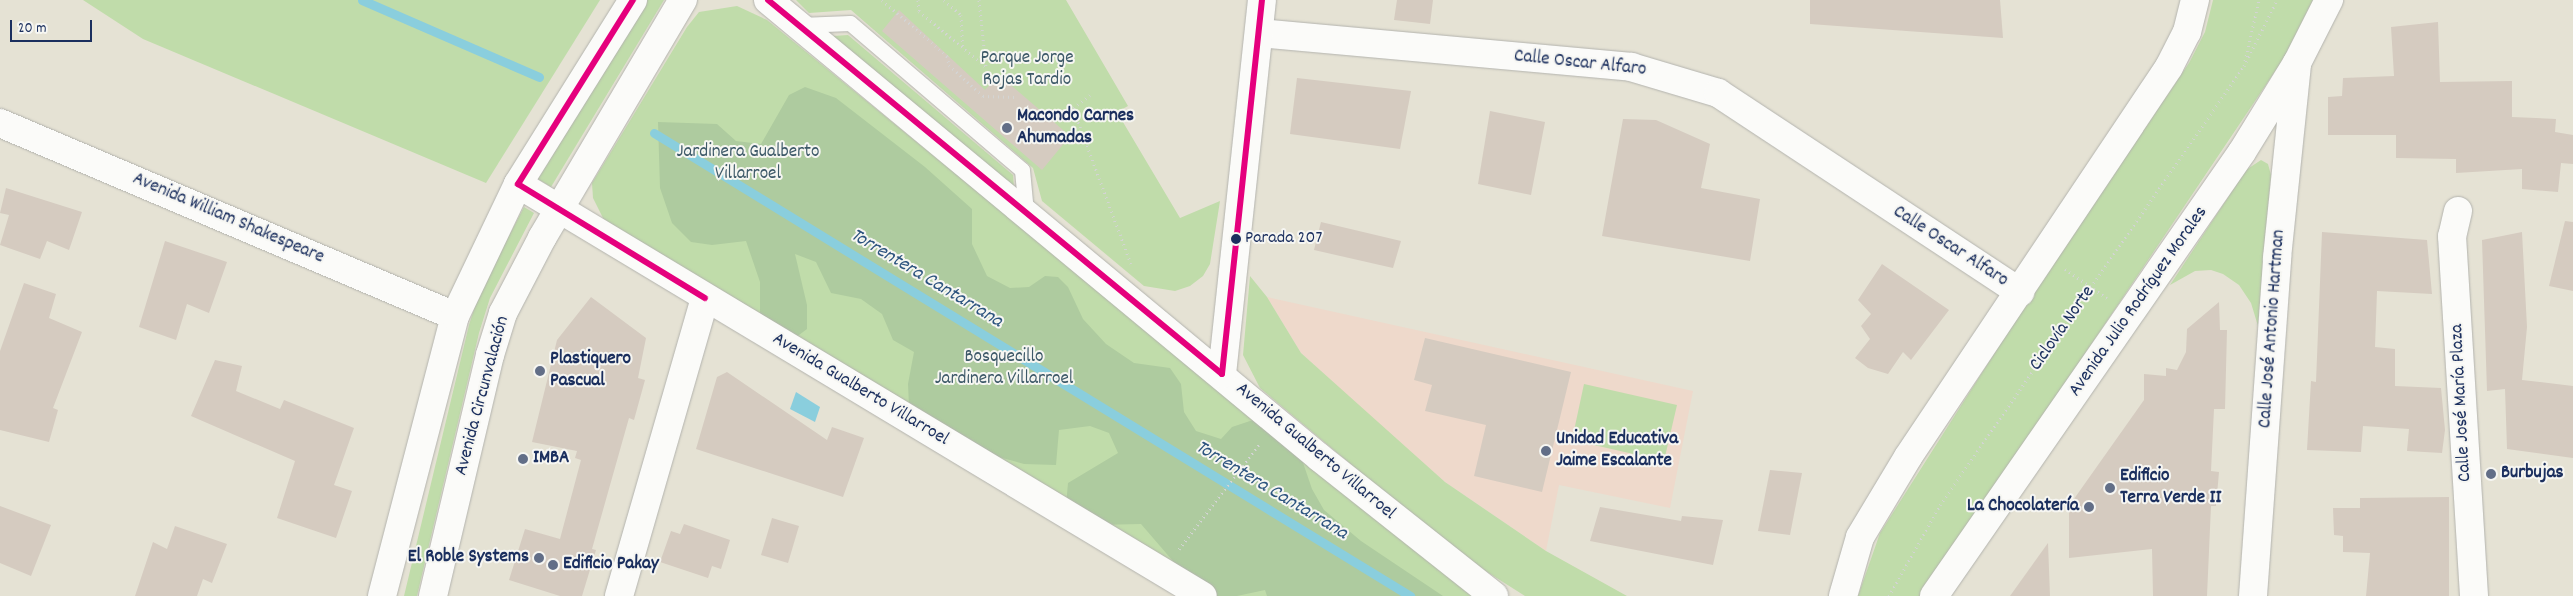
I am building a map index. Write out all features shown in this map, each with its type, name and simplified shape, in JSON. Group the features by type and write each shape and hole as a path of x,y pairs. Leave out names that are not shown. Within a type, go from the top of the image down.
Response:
{"main road":[{"path":"382,596 455,316 518,184 633,0"},
{"name":"Avenida Circunvalación","path":"433,596 490,355 503,313 560,209 683,0"},
{"name":"Avenida Gualberto Villarroel","path":"768,0 1222,374 1320,458 1494,596"},
{"path":"1222,374 1234,240 1262,0"},
{"path":"1844,596 1865,529 1908,457 2169,67 2187,32 2195,0"},
{"name":"Avenida Julio Rodríguez Morales","path":"1934,596 2242,152 2297,63 2329,0"},
{"name":"Calle Oscar Alfaro","path":"1259,33 1631,67 1718,93 2020,292"},
{"name":"Calle José Antonio Hartman","path":"2254,596 2278,249 2297,63"},
{"name":"Avenida William Shakespeare","path":"1,126 455,316"},
{"name":"Avenida Gualberto Villarroel","path":"518,184 1201,596"},
{"name":"Calle José María Plaza","path":"2458,211 2452,236 2474,596"},
{"path":"619,596 705,298"}],"path":[{"path":"882,0 948,56 949,65 983,96 1015,97"},
{"path":"918,0 919,11 986,67 978,0"},
{"path":"944,0 961,15 963,48"},
{"name":"Ciclovía Norte","path":"2244,66 2258,0"},
{"name":"Ciclovía Norte","path":"1889,596 1940,505 2244,66 2277,0"},
{"path":"1090,95 1073,108 1135,274"},
{"path":"2062,267 2110,300"},
{"path":"1178,551 1263,438"}],"shaded area":[{"name":"Unidad Educativa Jaime Escalante","path":"1267,297 1693,391 1670,508 1559,485 1546,551 1445,482 1375,421 1301,353"}],"green space":[{"path":"83,0 600,0 486,183 143,39"},
{"path":"647,0 664,0 551,187 538,179"},
{"name":"Parque Jorge Rojas Tardio","path":"796,0 1066,0 1128,106 1117,112 1180,218 1220,201 1210,264 1203,276 1190,286 1175,291 1144,286 1042,201 1033,168 851,10 809,13"},
{"path":"2213,0 2313,0 2284,58 1922,596 1858,596 1880,533 2027,302 2189,63 2205,32"},
{"name":"Bosquecillo Jardinera Villarroel","path":"737,6 767,20 1474,596 1229,596 605,222 593,198 592,183 687,27 699,12"},
{"path":"848,35 1013,175 1014,187 833,36"},
{"name":"Bosquecillo Jardinera Villarroel","path":"805,87 836,98 925,167 972,209 972,244 987,276 1010,288 1029,287 1045,276 1058,277 1068,287 1083,319 1106,344 1134,363 1170,368 1181,384 1184,412 1196,431 1221,439 1232,427 1262,417 1298,448 1312,489 1324,510 1361,541 1443,596 1267,596 1265,590 1237,596 1216,596 1191,582 1141,524 1097,525 1066,505 1068,483 1118,453 1109,433 1090,426 1059,430 1056,465 1024,464 988,454 909,406 908,384 914,352 893,340 882,314 861,299 831,293 816,262 795,254 807,305 807,329 791,341 760,324 760,282 746,241 712,245 691,242 672,223 660,188 658,122 717,124 736,141 761,144 789,95"},
{"path":"2261,160 2268,164 2271,175 2258,326 2251,303 2239,285 2223,274 2211,270 2195,271 2170,285 2246,170"},
{"path":"524,207 534,213 490,298 479,333 417,596 404,596 469,325 479,293"},
{"path":"1250,276 1267,297 1301,353 1445,482 1546,551 1627,596 1525,596 1484,570 1390,497 1260,388 1243,355"},
{"path":"1584,384 1677,405 1664,461 1572,440"}],"water":[{"path":"796,392 820,407 815,422 790,409"}],"building":[{"path":"1397,0 1433,0 1430,24 1394,20"},
{"path":"1810,0 2000,0 2003,38 1810,24"},
{"path":"899,10 985,90 999,75 1070,136 1042,170 882,31"},
{"path":"2438,22 2440,82 2512,81 2512,117 2556,119 2555,132 2573,135 2573,164 2561,163 2558,192 2522,189 2522,169 2456,173 2456,159 2396,158 2396,135 2328,135 2328,97 2342,96 2343,78 2394,76 2391,27"},
{"path":"1297,78 1411,91 1400,149 1290,134"},
{"path":"1490,111 1545,122 1531,195 1478,184"},
{"path":"1623,119 1656,120 1710,144 1701,188 1760,199 1750,261 1602,236"},
{"path":"6,188 82,212 69,250 47,241 40,259 0,245 9,215 0,213"},
{"path":"2565,221 2573,222 2573,291 2549,286"},
{"path":"1321,222 1401,241 1393,268 1314,250"},
{"path":"2322,232 2427,240 2432,294 2377,291 2375,347 2395,349 2395,386 2441,388 2445,430 2442,453 2407,451 2409,429 2363,426 2361,452 2307,450 2311,381 2316,382"},
{"path":"2522,232 2527,327 2522,380 2573,386 2573,458 2507,449 2505,389 2487,391 2482,240"},
{"path":"165,241 227,262 209,313 187,304 176,340 139,327"},
{"path":"1882,264 1949,310 1911,360 1903,352 1888,374 1868,368 1855,358 1870,339 1861,326 1871,314 1858,300"},
{"path":"24,283 56,294 49,318 82,332 53,408 58,410 49,442 0,430 0,351"},
{"path":"591,297 646,338 638,378 645,380 634,420 629,418 592,549 596,550 582,596 560,596 509,580 525,529 560,539 581,460 575,458 577,451 532,442 557,340"},
{"path":"2219,302 2220,330 2227,330 2225,409 2214,409 2211,471 2219,472 2216,506 2211,506 2207,596 2153,596 2152,549 2069,558 2069,506 2144,400 2144,374 2166,376 2166,368 2177,370 2186,352 2187,329"},
{"path":"1425,338 1571,372 1542,492 1474,476 1486,425 1425,411 1432,385 1414,380"},
{"path":"215,360 242,366 236,391 280,409 284,400 354,428 334,485 352,491 336,538 277,518 295,461 191,416"},
{"path":"727,372 827,440 832,427 864,438 843,497 696,449 717,377"},
{"path":"1770,470 1802,473 1790,535 1758,531"},
{"path":"2449,497 2449,596 2366,596 2370,553 2343,552 2343,536 2334,535 2333,508 2360,508 2360,498"},
{"path":"0,506 51,525 31,576 0,563"},
{"path":"1600,507 1681,521 1682,516 1723,520 1713,565 1590,541"},
{"path":"772,518 799,526 788,563 761,555"},
{"path":"684,524 730,540 721,569 712,566 708,578 660,562 671,531 680,534"},
{"path":"175,526 227,544 212,583 203,579 197,596 135,596 153,542 167,549"},
{"path":"2048,543 2050,596 2010,596"}],"waterway":[{"name":"Torrentera Cantarrana","path":"362,0 539,77"},
{"name":"Torrentera Cantarrana","path":"654,133 1410,596"}],"transit line":[{"name":"207","path":"518,184 633,0"},
{"name":"207","path":"768,0 1222,374"},
{"name":"207","path":"1222,374 1262,0"},
{"name":"207","path":"518,184 705,298"}],"place":[{"name":"Macondo Carnes Ahumadas","path":"1007,128"},
{"name":"Parada 207","path":"1236,239"},
{"name":"Plastiquero Pascual","path":"540,371"},
{"name":"Unidad Educativa Jaime Escalante","path":"1546,451"},
{"name":"IMBA","path":"523,459"},
{"name":"Burbujas","path":"2491,474"},
{"name":"Edificio Terra Verde II","path":"2110,488"},
{"name":"La Chocolatería","path":"2089,507"},
{"name":"El Roble Systems","path":"539,558"},
{"name":"Edificio Pakay","path":"553,565"}],"park label":[{"name":"Jardinera Gualberto Villarroel","path":"748,164"}]}
